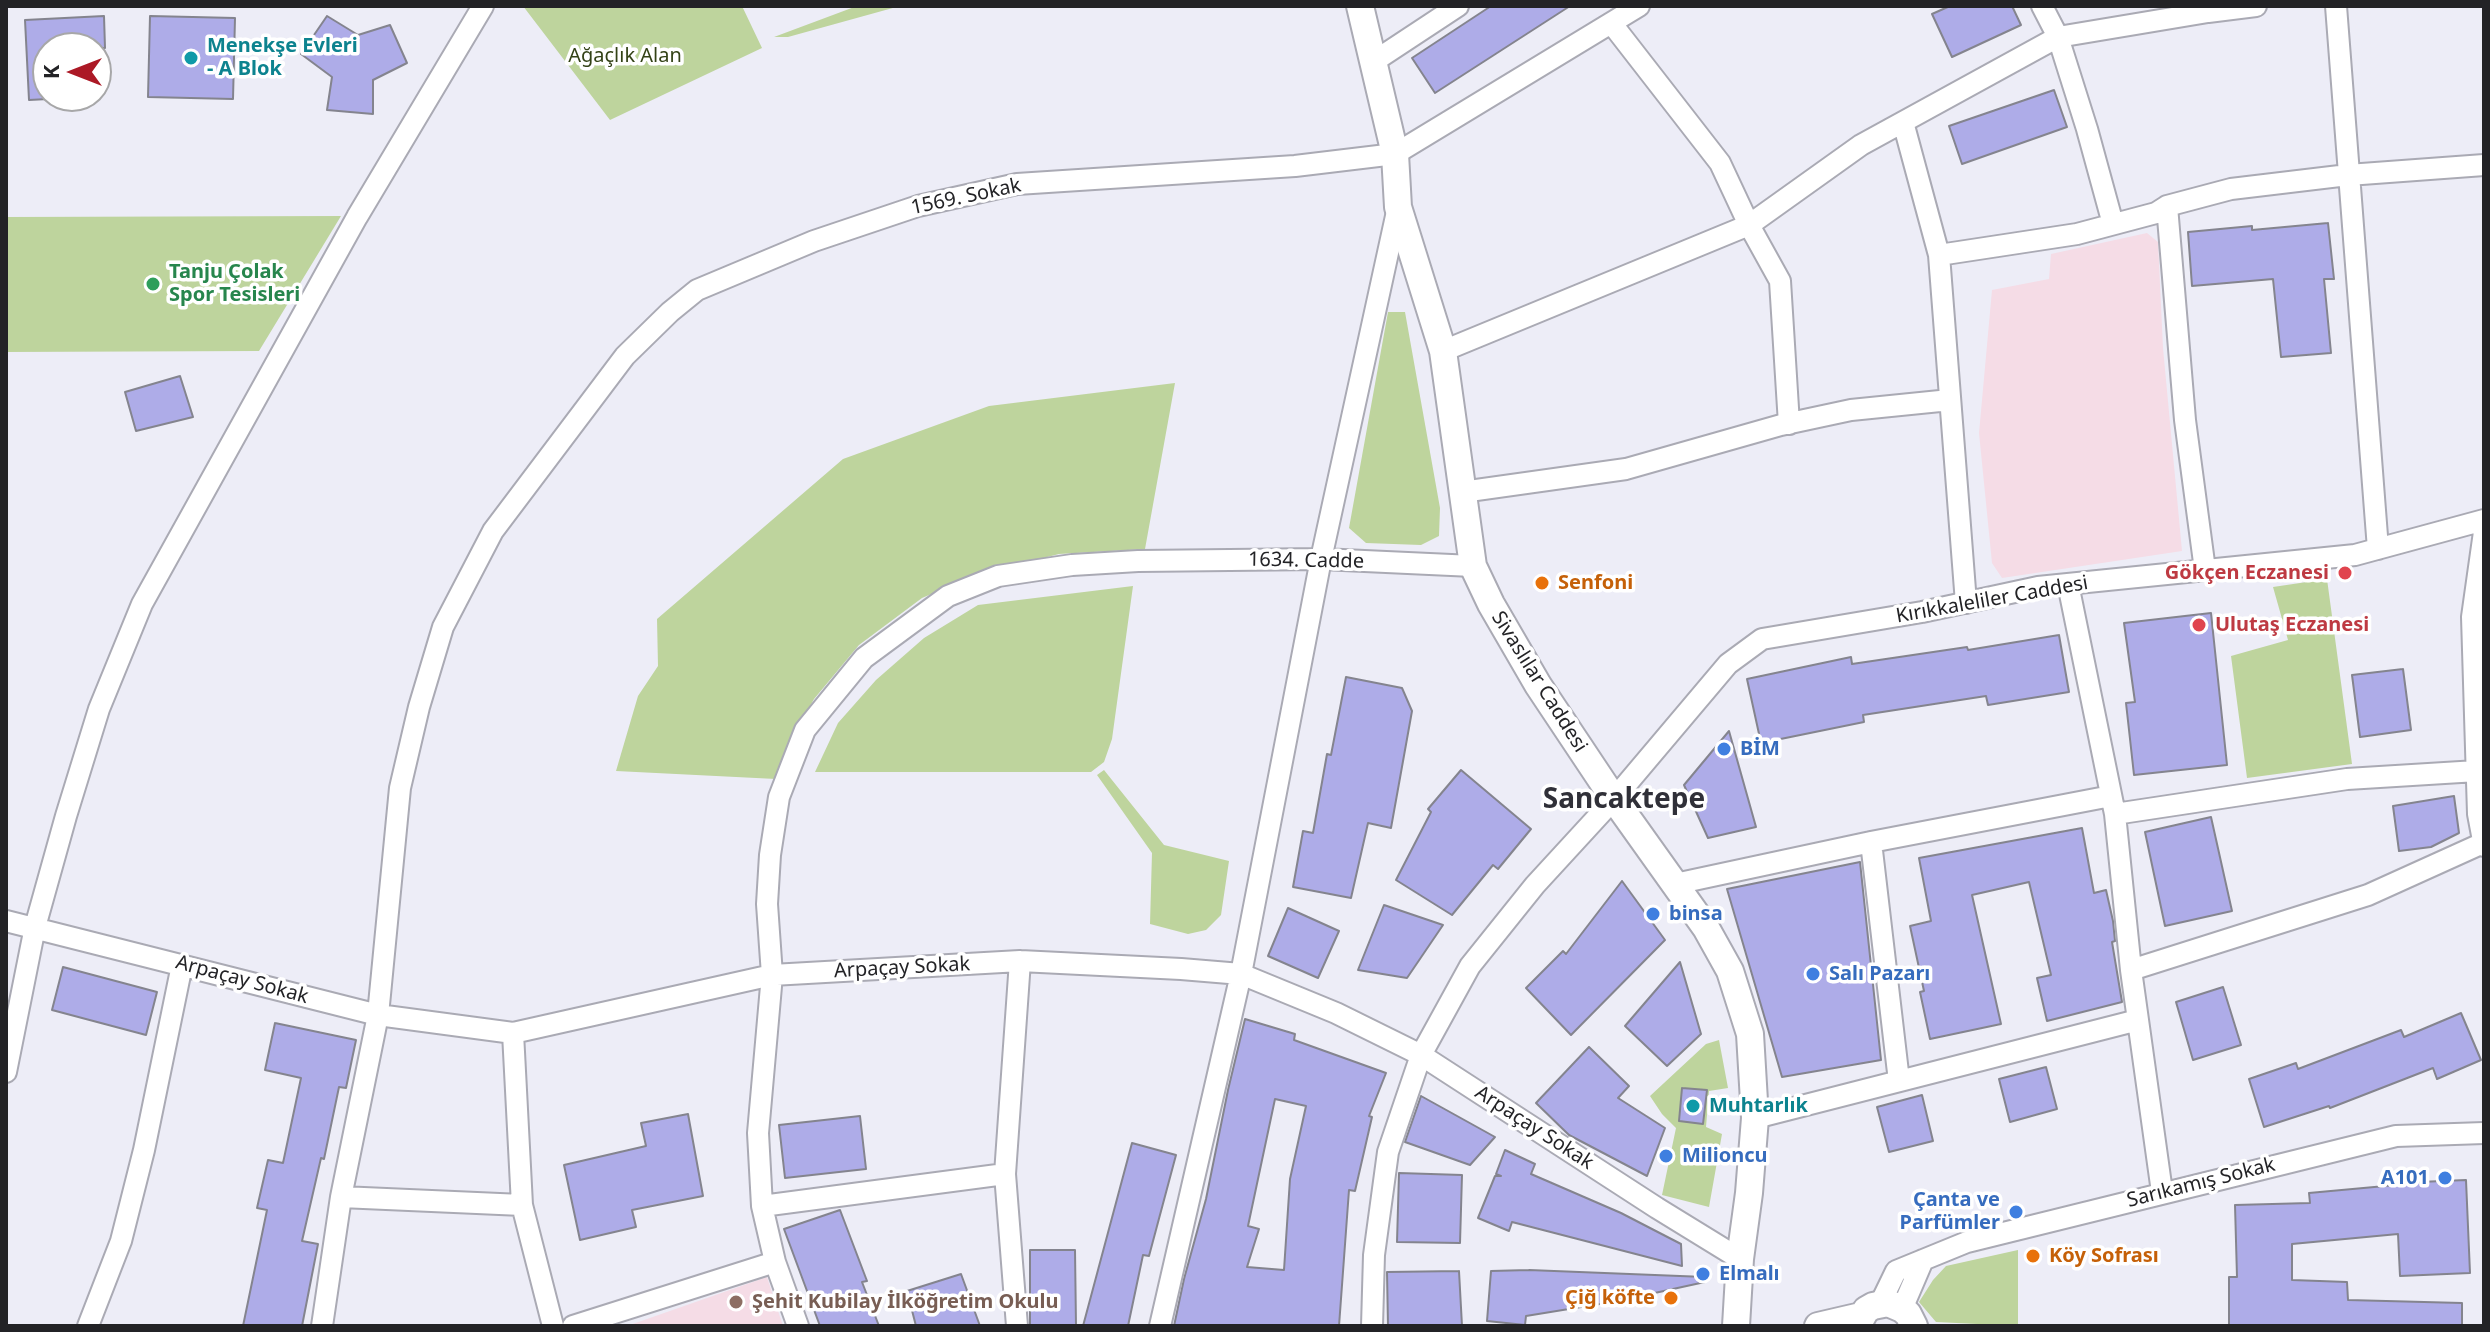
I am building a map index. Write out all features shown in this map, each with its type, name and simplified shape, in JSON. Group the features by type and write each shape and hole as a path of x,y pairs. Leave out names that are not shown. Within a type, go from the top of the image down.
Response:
{"main road":[{"name":"Sivaslılar Caddesi","path":"1360,6 1395,154 1398,207 1443,351 1473,566 1491,604 1538,685 1706,928 1730,971 1750,1034 1755,1118 1736,1326"},
{"path":"1818,1326 1883,1316"}],"street":[{"path":"6,1072 35,927 66,816 99,709 142,604 357,217 483,6"},
{"path":"1373,62 1458,6"},
{"path":"1395,154 1639,6"},
{"path":"2042,6 2058,37 2113,224"},
{"path":"1443,351 1749,225 1861,145 2058,37 2256,6"},
{"path":"2336,6 2378,549"},
{"path":"1612,24 1720,163 1780,281 1789,424"},
{"path":"1903,122 1939,255 1966,603"},
{"name":"1569. Sokak","path":"322,1326 341,1197 378,1015 400,788 419,707 443,627 493,531 625,356 697,290 814,241 918,206 1017,184 1295,166 1395,154"},
{"path":"1939,255 2077,234 2231,189 2348,175 2484,165"},
{"path":"2167,206 2185,420 2205,570"},
{"path":"1160,1326 1241,974 1321,559 1398,207"},
{"path":"1462,492 1626,469 1851,410 1950,400"},
{"name":"Kırıkkaleliler Caddesi","path":"1372,1326 1374,1255 1388,1152 1421,1055 1470,966 1535,885 1614,799 1728,664 1762,639 1922,612 2038,587 2355,555 2484,520"},
{"path":"2131,970 2368,895 2484,845 2478,814 2472,617 2484,532"},
{"name":"1634. Cadde","path":"798,1326 775,1262 762,1206 758,1133 772,975 767,904 770,855 779,797 805,730 864,658 948,596 998,576 1072,565 1138,561 1321,559 1473,566"},
{"path":"2068,584 2113,805 2131,970 2162,1192"},
{"path":"1675,884 1871,842 2113,805 2347,779 2477,771"},
{"path":"1871,842 1899,1081"},
{"name":"Arpaçay Sokak","path":"6,921 378,1015 513,1033 772,975 1020,961 1241,974 1336,1013 1421,1055 1740,1259"},
{"path":"1017,1326 1005,1174 1020,961"},
{"path":"88,1326 121,1241 144,1150 182,965"},
{"path":"1755,1118 2138,1020"},
{"path":"513,1033 522,1205 553,1326"},
{"name":"Sarıkamış Sokak","path":"1883,1316 1923,1260 1967,1242 2396,1136 2484,1133"},
{"path":"762,1206 1005,1174"},
{"path":"341,1197 522,1205"},
{"path":"573,1326 775,1262"}],"shaded area":[{"path":"2147,233 2158,242 2163,348 2182,551 2002,578 1992,563 1979,433 1992,290 2049,279 2051,254"},
{"name":"Şehit Kubilay İlköğretim Okulu","path":"767,1277 783,1326 627,1326"}],"green space":[{"name":"Ağaçlık Alan","path":"523,6 742,6 762,48 610,120"},
{"path":"857,6 900,6 788,37 774,37"},
{"name":"Tanju Çolak Spor Tesisleri","path":"341,216 259,351 6,352 6,217"},
{"path":"1388,312 1405,312 1440,508 1439,536 1421,545 1366,543 1349,528"},
{"path":"1175,383 1145,549 1059,554 976,575 922,598 859,645 814,699 789,745 776,779 616,771 638,696 658,666 657,619 843,459 989,406"},
{"path":"2327,579 2352,764 2247,778 2231,656 2288,640 2273,587"},
{"path":"1133,586 1112,739 1104,762 1091,772 815,772 838,723 876,680 924,638 978,605"},
{"path":"1104,770 1164,845 1229,861 1221,915 1206,930 1188,934 1150,924 1152,853 1097,775"},
{"path":"1719,1040 1728,1088 1709,1091 1706,1127 1722,1134 1709,1207 1662,1195 1676,1128 1650,1096 1706,1044"},
{"path":"2018,1250 2018,1326 1936,1322 1919,1302 1946,1266"}],"building":[{"path":"1491,6 1570,6 1435,93 1412,58"},
{"path":"1950,6 2012,6 2021,25 1952,57 1932,14"},
{"path":"104,16 104,32 32,32 32,100 29,100 25,20"},
{"name":"Menekşe Evleri - A Blok","path":"150,16 235,18 233,99 148,97"},
{"path":"327,16 358,35 390,25 407,63 373,80 373,114 327,110 332,77 301,54"},
{"path":"2054,90 2067,127 1962,164 1949,126"},
{"path":"2328,223 2334,279 2324,279 2331,353 2281,357 2273,279 2192,286 2188,232"},
{"path":"180,376 193,417 136,431 125,392"},
{"path":"2211,613 2227,765 2134,775 2126,703 2135,702 2124,623"},
{"path":"2059,635 2069,692 1988,705 1986,696 1863,715 1864,722 1761,743 1747,679 1851,657 1852,664"},
{"path":"2403,669 2411,730 2360,737 2352,675"},
{"path":"1346,677 1402,688 1412,711 1391,828 1368,823 1351,898 1293,887 1303,831 1313,833 1327,754 1331,755"},
{"path":"1729,731 1756,827 1708,838 1684,785"},
{"path":"1461,770 1531,829 1498,869 1493,865 1452,915 1396,880 1431,812 1428,809"},
{"path":"2454,796 2459,833 2431,847 2399,851 2393,806"},
{"path":"2211,817 2232,911 2165,926 2145,832"},
{"path":"2082,828 2094,893 2106,890 2113,921 2115,941 2112,942 2122,1002 2047,1021 2037,978 2051,975 2029,882 1972,895 2001,1024 1930,1039 1920,992 1924,991 1910,926 1931,921 1919,858"},
{"name":"Salı Pazarı","path":"1860,862 1881,1060 1782,1077 1727,889"},
{"path":"1622,881 1665,940 1571,1035 1526,988 1563,951 1566,954"},
{"path":"1384,905 1443,925 1407,978 1358,970"},
{"path":"1288,908 1339,931 1318,978 1268,956"},
{"path":"1680,962 1701,1034 1667,1066 1625,1026"},
{"path":"63,967 157,992 146,1035 52,1010"},
{"path":"2223,987 2241,1045 2193,1060 2176,1002"},
{"path":"2461,1013 2481,1060 2437,1079 2433,1068 2330,1108 2264,1127 2249,1079 2296,1063 2298,1069 2401,1030 2404,1037"},
{"path":"1245,1019 1295,1034 1294,1040 1386,1073 1369,1116 1372,1117 1355,1191 1349,1190 1339,1326 1174,1326 1206,1199","holes":["1275,1099 1306,1106 1290,1179 1284,1270 1247,1267 1259,1229 1248,1226"]},
{"path":"275,1023 356,1040 346,1088 339,1087 302,1241 318,1244 302,1326 243,1326 267,1210 257,1208 268,1160 283,1163 301,1078 265,1070"},
{"path":"1589,1047 1629,1086 1618,1098 1665,1128 1647,1176 1569,1135 1536,1103"},
{"path":"2046,1067 2057,1109 2010,1122 1999,1079"},
{"name":"Muhtarlık","path":"1682,1088 1707,1090 1703,1124 1679,1121"},
{"path":"1922,1095 1933,1141 1889,1152 1877,1107"},
{"path":"1421,1096 1495,1137 1470,1165 1405,1142"},
{"path":"688,1114 703,1196 632,1210 636,1227 580,1240 564,1165 646,1146 641,1123"},
{"path":"860,1116 866,1169 785,1178 779,1125"},
{"path":"1132,1143 1176,1155 1149,1256 1143,1255 1128,1326 1083,1326"},
{"path":"1505,1150 1535,1164 1531,1174 1621,1213 1681,1244 1682,1266 1512,1222 1509,1231 1478,1218 1495,1176 1501,1176 1496,1174"},
{"path":"1399,1173 1462,1175 1460,1243 1397,1242"},
{"path":"2466,1180 2470,1273 2400,1276 2398,1234 2292,1244 2292,1280 2347,1282 2348,1300 2462,1303 2462,1326 2229,1325 2229,1277 2237,1277 2235,1205 2310,1203 2309,1193 2396,1183"},
{"path":"840,1210 867,1281 862,1282 879,1326 820,1326 784,1229"},
{"path":"1030,1250 1075,1250 1076,1326 1030,1326"},
{"path":"1459,1271 1462,1326 1388,1326 1387,1272"},
{"path":"1491,1271 1705,1277 1705,1282 1618,1301 1526,1316 1525,1325 1487,1321"},
{"path":"961,1274 980,1326 916,1326 907,1291"}],"place":[{"name":"Menekşe Evleri - A Blok","path":"191,58"},
{"name":"Tanju Çolak Spor Tesisleri","path":"153,284"},
{"name":"Gökçen Eczanesi","path":"2345,573"},
{"name":"Senfoni","path":"1542,583"},
{"name":"Ulutaş Eczanesi","path":"2199,625"},
{"name":"BİM","path":"1724,749"},
{"name":"binsa","path":"1653,914"},
{"name":"Salı Pazarı","path":"1813,974"},
{"name":"Muhtarlık","path":"1693,1106"},
{"name":"Milioncu","path":"1666,1156"},
{"name":"A101","path":"2445,1178"},
{"name":"Çanta ve Parfümler","path":"2016,1212"},
{"name":"Köy Sofrası","path":"2033,1256"},
{"name":"Elmalı","path":"1703,1274"},
{"name":"Çiğ köfte","path":"1671,1298"},
{"name":"Şehit Kubilay İlköğretim Okulu","path":"736,1302"}],"district":[{"name":"Sancaktepe","path":"1624,800"}]}
